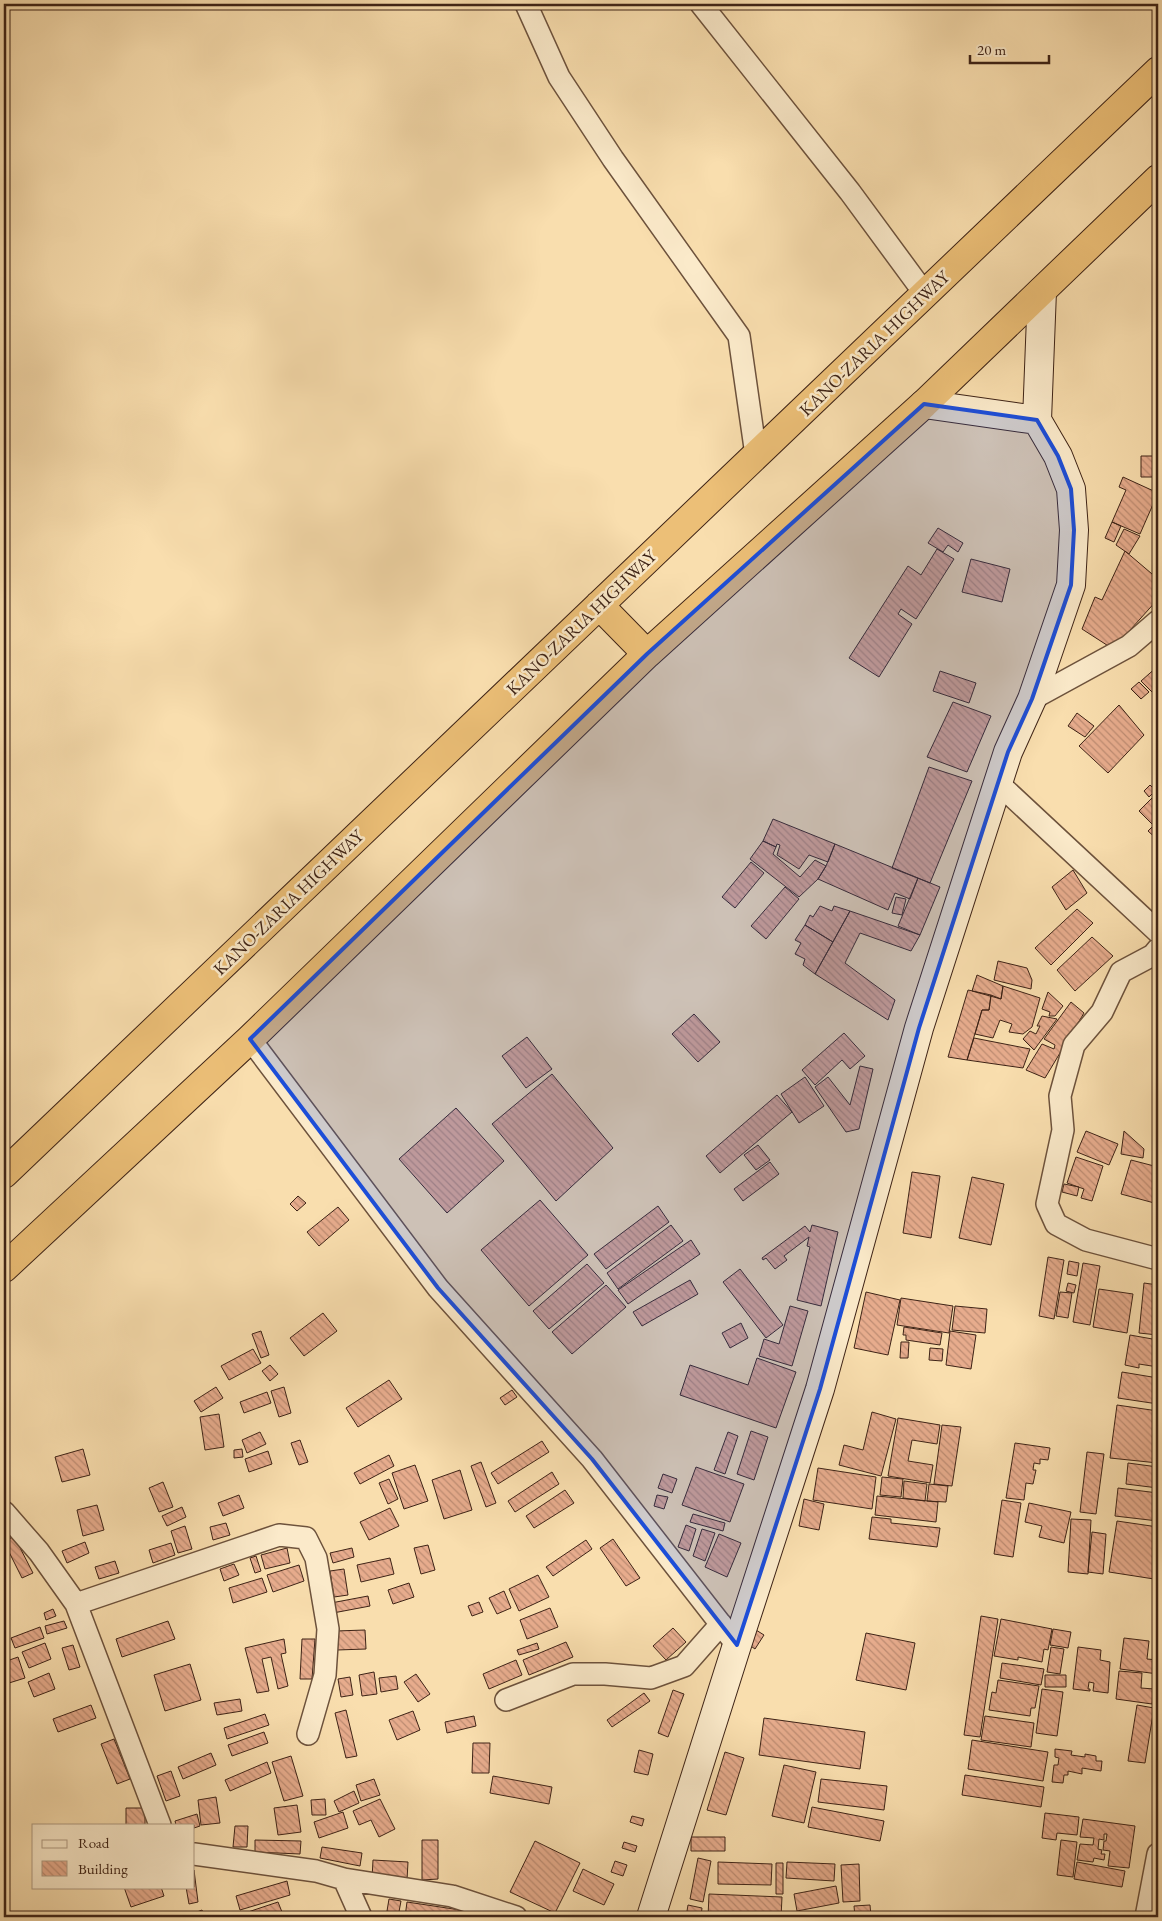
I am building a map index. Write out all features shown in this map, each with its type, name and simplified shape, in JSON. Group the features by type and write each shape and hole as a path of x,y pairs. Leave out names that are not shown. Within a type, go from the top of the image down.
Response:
{"highway":[{"name":"KANO-ZARIA HIGHWAY","path":"4,1174 1158,71"},
{"path":"4,1268 250,1039 647,654 924,404 1158,179"},
{"path":"599,605 647,654"}],"street":[{"path":"526,4 559,77 619,167 739,336 756,455"},
{"path":"701,4 850,192 925,294"},
{"path":"652,1917 729,1634 820,1389 919,1028 1008,752 1032,700 1071,585 1074,530 1070,489 1058,456 1037,420 1042,291"},
{"path":"924,404 1037,420"},
{"path":"1032,700 1129,646 1158,621"},
{"path":"998,783 1158,932"},
{"path":"1158,949 1153,954 1121,972 1102,1012 1074,1045 1060,1096 1063,1130 1047,1204 1056,1224 1086,1240 1158,1259"},
{"path":"250,1039 438,1288 592,1459 729,1634"},
{"path":"4,1512 39,1552 76,1604 160,1824"},
{"path":"76,1604 279,1535 306,1538 316,1558 328,1629 326,1675 308,1734"},
{"path":"506,1700 573,1674 605,1674 651,1678 684,1666 729,1634"},
{"path":"195,1854 316,1871 344,1879 452,1896 516,1917"},
{"path":"1146,1917 1158,1854"},
{"path":"344,1879 361,1917"}],"highlighted area":[{"path":"924,404 1037,420 1058,456 1071,489 1074,530 1071,585 1032,699 1008,752 919,1028 820,1389 737,1645 592,1459 438,1288 250,1039 647,654"}],"building":[{"path":"1141,456 1158,456 1158,477 1141,477"},
{"path":"1123,477 1158,493 1140,534 1112,522 1126,490 1119,487"},
{"path":"1112,522 1121,526 1114,542 1105,538"},
{"path":"938,528 963,543 958,552 948,545 943,552 928,543"},
{"path":"1124,529 1140,536 1129,554 1116,545"},
{"path":"937,549 954,559 916,619 901,609 898,614 912,624 879,677 849,658 908,566 921,575"},
{"path":"1125,551 1158,579 1158,599 1113,649 1082,629 1095,597 1102,600"},
{"path":"971,559 1010,569 1002,602 962,592"},
{"path":"1158,666 1158,694 1156,696 1141,681"},
{"path":"940,671 976,683 969,703 933,691"},
{"path":"1139,682 1149,692 1141,699 1131,689"},
{"path":"953,702 991,716 967,772 927,757"},
{"path":"1119,705 1144,735 1108,773 1079,746"},
{"path":"1077,713 1094,726 1085,737 1068,726"},
{"path":"929,767 972,781 930,883 892,868"},
{"path":"1158,774 1158,783 1154,778"},
{"path":"1158,783 1158,788 1149,797 1144,791 1150,785 1152,787"},
{"path":"1158,792 1158,818 1152,824 1139,811"},
{"path":"773,819 835,844 828,862 809,855 799,869 777,855 780,845 777,844 776,847 763,841"},
{"path":"1158,821 1158,840 1148,831"},
{"path":"763,841 776,847 773,854 800,877 815,860 826,866 818,879 799,897 750,859"},
{"path":"835,844 918,878 910,899 895,893 888,910 818,879 826,866"},
{"path":"751,862 764,873 735,908 722,897"},
{"path":"1073,870 1087,893 1066,910 1052,887"},
{"path":"918,878 940,887 920,935 898,926"},
{"path":"785,887 799,899 766,939 751,926"},
{"path":"896,897 906,899 902,915 892,913"},
{"path":"820,906 832,911 834,906 850,911 833,942 805,925 810,915 813,917"},
{"path":"1077,909 1093,923 1051,965 1035,948"},
{"path":"850,911 920,935 911,951 860,933 845,963 895,1000 888,1020 815,974"},
{"path":"805,925 833,942 815,974 803,965 805,959 795,954 801,943 795,940"},
{"path":"1092,937 1113,956 1075,991 1057,970"},
{"path":"998,961 1027,968 1032,980 1031,989 994,980"},
{"path":"977,975 1003,986 1001,999 972,991"},
{"path":"1003,986 1040,998 1032,1027 1023,1034 1009,1032 1012,1024 1000,1020 993,1038 975,1034 982,1010 989,1010 991,995 1001,999"},
{"path":"968,990 991,995 989,1010 982,1010 967,1060 948,1057"},
{"path":"1048,992 1063,1006 1055,1016 1049,1016 1050,1012 1042,1009"},
{"path":"1071,1002 1084,1013 1045,1078 1026,1070 1042,1044 1054,1049 1055,1045 1044,1039"},
{"path":"694,1014 720,1042 698,1062 672,1034"},
{"path":"1042,1016 1057,1019 1034,1050 1023,1039 1030,1031 1036,1034 1040,1026 1037,1026"},
{"path":"844,1033 865,1056 850,1069 842,1060 815,1085 802,1070"},
{"path":"527,1037 552,1069 526,1088 502,1056"},
{"path":"974,1038 1030,1049 1023,1068 967,1060"},
{"path":"860,1066 873,1069 859,1129 846,1132 815,1087 828,1077 850,1105"},
{"path":"552,1074 613,1148 556,1201 492,1124"},
{"path":"805,1077 824,1106 799,1123 781,1094"},
{"path":"777,1095 792,1112 720,1173 706,1156"},
{"path":"456,1108 504,1161 447,1213 399,1159"},
{"path":"1086,1131 1118,1144 1109,1165 1077,1152"},
{"path":"1124,1131 1144,1149 1143,1158 1121,1154"},
{"path":"758,1145 770,1160 756,1170 744,1155"},
{"path":"1076,1157 1103,1166 1092,1201 1081,1198 1084,1189 1067,1183"},
{"path":"1131,1160 1158,1167 1158,1204 1121,1194"},
{"path":"770,1162 779,1174 743,1201 734,1189"},
{"path":"912,1172 940,1176 931,1238 903,1233"},
{"path":"972,1177 1004,1184 991,1245 959,1238"},
{"path":"1064,1184 1079,1187 1077,1196 1062,1192"},
{"path":"298,1196 306,1203 297,1211 290,1204"},
{"path":"540,1200 588,1255 529,1306 481,1250"},
{"path":"658,1206 669,1222 606,1269 594,1254"},
{"path":"338,1207 349,1220 319,1246 307,1232"},
{"path":"671,1225 683,1241 618,1289 607,1273"},
{"path":"812,1225 838,1232 821,1306 797,1300 810,1247 807,1246 809,1237 784,1256 787,1260 775,1269 766,1258 763,1260 762,1258 805,1226 810,1232"},
{"path":"691,1240 700,1254 628,1304 618,1290"},
{"path":"1048,1257 1064,1260 1054,1319 1039,1316"},
{"path":"1069,1261 1079,1263 1077,1276 1067,1274"},
{"path":"1083,1263 1100,1266 1090,1325 1073,1322"},
{"path":"587,1264 604,1283 549,1329 533,1311"},
{"path":"740,1269 783,1325 766,1338 723,1282"},
{"path":"690,1280 698,1294 642,1326 633,1312"},
{"path":"1068,1283 1076,1285 1074,1293 1066,1291"},
{"path":"1144,1283 1158,1285 1158,1335 1139,1333"},
{"path":"606,1285 626,1307 572,1354 552,1332"},
{"path":"1099,1289 1133,1294 1127,1333 1093,1327"},
{"path":"866,1292 900,1300 888,1355 854,1348"},
{"path":"1060,1292 1072,1293 1068,1318 1056,1316"},
{"path":"901,1298 953,1306 949,1333 897,1325"},
{"path":"790,1306 808,1311 792,1366 759,1356 764,1339 779,1344"},
{"path":"955,1306 987,1309 985,1333 952,1330"},
{"path":"323,1313 337,1331 304,1356 290,1338"},
{"path":"741,1323 748,1338 730,1348 722,1333"},
{"path":"904,1327 942,1333 940,1345 906,1340 906,1335 903,1335"},
{"path":"261,1331 269,1355 261,1358 252,1334"},
{"path":"950,1331 976,1335 971,1369 946,1365"},
{"path":"1130,1335 1158,1340 1158,1367 1139,1364 1139,1368 1125,1365"},
{"path":"901,1342 909,1342 908,1358 900,1358"},
{"path":"930,1348 943,1349 942,1361 929,1360"},
{"path":"253,1349 261,1363 229,1380 221,1366"},
{"path":"757,1358 796,1372 776,1428 680,1395 690,1365 748,1385"},
{"path":"270,1365 278,1374 270,1381 262,1371"},
{"path":"1122,1372 1158,1378 1158,1404 1118,1398"},
{"path":"389,1380 402,1399 358,1427 346,1408"},
{"path":"216,1387 223,1398 201,1412 194,1401"},
{"path":"284,1387 291,1413 279,1417 271,1391"},
{"path":"512,1390 517,1397 505,1405 500,1398"},
{"path":"267,1392 271,1403 244,1413 240,1402"},
{"path":"1117,1405 1158,1411 1158,1463 1110,1458"},
{"path":"872,1412 896,1419 881,1476 839,1465 844,1445 863,1450"},
{"path":"219,1414 224,1447 205,1450 200,1417"},
{"path":"898,1418 940,1425 937,1444 912,1440 908,1461 933,1465 930,1483 888,1476"},
{"path":"942,1425 961,1427 952,1486 934,1484"},
{"path":"751,1431 768,1437 754,1480 737,1474"},
{"path":"260,1432 266,1444 247,1453 242,1440"},
{"path":"728,1432 738,1436 725,1474 714,1470"},
{"path":"300,1440 308,1462 299,1465 291,1443"},
{"path":"542,1441 549,1452 498,1484 491,1473"},
{"path":"1015,1443 1050,1448 1048,1460 1040,1459 1040,1464 1034,1463 1033,1470 1036,1470 1033,1484 1026,1483 1024,1500 1006,1498"},
{"path":"83,1449 90,1475 62,1482 55,1457"},
{"path":"242,1449 243,1457 234,1458 234,1450"},
{"path":"268,1451 272,1464 249,1472 245,1459"},
{"path":"1087,1452 1104,1454 1096,1514 1080,1512"},
{"path":"389,1455 394,1466 360,1484 354,1473"},
{"path":"481,1462 496,1503 486,1507 471,1466"},
{"path":"1128,1463 1158,1467 1158,1488 1126,1484"},
{"path":"415,1465 428,1501 404,1509 392,1473"},
{"path":"696,1467 744,1484 730,1522 682,1505"},
{"path":"818,1468 876,1477 872,1509 813,1500"},
{"path":"460,1470 472,1510 444,1519 432,1480"},
{"path":"552,1472 559,1484 515,1512 508,1501"},
{"path":"663,1474 677,1479 672,1493 658,1488"},
{"path":"882,1477 903,1479 901,1497 880,1495"},
{"path":"389,1479 398,1499 388,1504 379,1483"},
{"path":"904,1481 927,1484 925,1501 903,1498"},
{"path":"163,1482 173,1507 159,1512 149,1488"},
{"path":"929,1484 948,1486 946,1502 927,1501"},
{"path":"1118,1488 1158,1493 1158,1521 1115,1516"},
{"path":"565,1490 574,1503 534,1528 526,1516"},
{"path":"239,1495 244,1508 223,1516 218,1503"},
{"path":"657,1495 668,1497 664,1509 654,1506"},
{"path":"877,1496 938,1502 936,1522 875,1515"},
{"path":"804,1499 824,1504 819,1530 799,1526"},
{"path":"1002,1500 1021,1503 1013,1557 994,1554"},
{"path":"1029,1503 1071,1512 1064,1543 1039,1537 1042,1526 1025,1522"},
{"path":"97,1505 104,1530 83,1536 77,1510"},
{"path":"182,1507 186,1517 167,1526 162,1516"},
{"path":"390,1508 399,1526 369,1540 360,1522"},
{"path":"693,1514 725,1523 723,1531 690,1522"},
{"path":"872,1517 891,1519 891,1523 940,1528 937,1547 869,1539"},
{"path":"1071,1519 1091,1520 1088,1574 1068,1572"},
{"path":"1117,1521 1158,1527 1158,1548 1154,1579 1109,1572"},
{"path":"226,1523 230,1535 213,1540 210,1527"},
{"path":"686,1525 696,1529 689,1551 678,1547"},
{"path":"185,1526 192,1549 178,1553 171,1531"},
{"path":"702,1529 715,1533 705,1561 693,1556"},
{"path":"1092,1532 1106,1534 1103,1574 1088,1572"},
{"path":"719,1534 741,1543 727,1577 705,1567"},
{"path":"14,1536 33,1573 22,1578 4,1542"},
{"path":"613,1539 640,1578 626,1586 600,1548"},
{"path":"586,1540 592,1549 553,1576 546,1567"},
{"path":"85,1542 89,1553 67,1563 62,1551"},
{"path":"171,1543 175,1555 153,1563 149,1550"},
{"path":"428,1545 435,1570 421,1574 414,1548"},
{"path":"287,1548 290,1563 265,1569 261,1555"},
{"path":"352,1548 354,1557 333,1563 330,1553"},
{"path":"256,1556 261,1571 255,1573 250,1558"},
{"path":"390,1558 394,1574 361,1582 357,1565"},
{"path":"115,1561 119,1573 99,1579 95,1567"},
{"path":"234,1564 239,1575 224,1581 220,1569"},
{"path":"299,1565 304,1581 273,1592 267,1575"},
{"path":"344,1569 348,1595 334,1597 330,1571"},
{"path":"538,1575 549,1597 519,1611 509,1589"},
{"path":"262,1578 267,1592 233,1603 229,1588"},
{"path":"409,1583 414,1597 393,1604 388,1590"},
{"path":"504,1591 511,1608 497,1614 489,1598"},
{"path":"368,1596 370,1606 333,1613 331,1603"},
{"path":"479,1602 483,1612 472,1616 468,1606"},
{"path":"550,1608 558,1627 527,1639 520,1620"},
{"path":"53,1609 56,1616 46,1620 44,1613"},
{"path":"981,1616 998,1619 980,1737 964,1735"},
{"path":"1001,1619 1052,1629 1048,1650 1044,1649 1042,1662 1018,1657 1018,1660 994,1656"},
{"path":"64,1621 67,1628 47,1634 45,1626"},
{"path":"168,1621 175,1639 122,1657 116,1639"},
{"path":"40,1627 44,1638 15,1648 11,1638"},
{"path":"673,1628 686,1642 666,1660 653,1646"},
{"path":"1053,1629 1071,1632 1068,1648 1050,1645"},
{"path":"365,1630 366,1649 337,1650 336,1631"},
{"path":"756,1630 764,1635 755,1649 748,1644"},
{"path":"866,1633 915,1643 906,1690 856,1680"},
{"path":"1124,1638 1149,1641 1147,1659 1158,1660 1158,1674 1120,1669"},
{"path":"284,1639 286,1653 281,1654 288,1686 278,1689 271,1657 262,1659 269,1691 257,1693 245,1648"},
{"path":"302,1639 315,1639 312,1679 300,1679"},
{"path":"566,1642 573,1657 529,1675 523,1660"},
{"path":"45,1643 51,1659 29,1668 22,1652"},
{"path":"537,1643 539,1649 519,1655 517,1650"},
{"path":"73,1645 80,1667 69,1670 62,1648"},
{"path":"1051,1647 1064,1649 1060,1674 1047,1672"},
{"path":"1078,1647 1101,1650 1100,1660 1110,1662 1108,1693 1093,1691 1094,1683 1089,1682 1088,1689 1090,1691 1073,1689"},
{"path":"18,1657 25,1678 9,1683 4,1662"},
{"path":"516,1660 522,1675 489,1689 483,1674"},
{"path":"1002,1663 1044,1669 1041,1685 1000,1678"},
{"path":"190,1664 201,1700 165,1711 154,1675"},
{"path":"1119,1671 1142,1673 1141,1688 1154,1689 1152,1704 1116,1699"},
{"path":"374,1672 377,1694 362,1696 359,1675"},
{"path":"49,1673 55,1689 34,1697 28,1682"},
{"path":"416,1674 430,1694 418,1702 404,1682"},
{"path":"1045,1675 1066,1675 1066,1687 1045,1687"},
{"path":"396,1676 398,1689 381,1692 379,1678"},
{"path":"350,1677 353,1695 341,1697 338,1679"},
{"path":"998,1680 1039,1686 1035,1708 1031,1708 1030,1716 989,1710 992,1692 996,1693"},
{"path":"1042,1689 1063,1692 1057,1736 1036,1733"},
{"path":"673,1690 684,1694 668,1737 658,1733"},
{"path":"644,1693 650,1701 612,1727 607,1720"},
{"path":"240,1699 242,1711 217,1715 214,1703"},
{"path":"91,1705 96,1718 58,1732 53,1719"},
{"path":"1137,1705 1154,1708 1145,1763 1128,1761"},
{"path":"346,1710 357,1756 346,1758 335,1713"},
{"path":"413,1711 420,1730 397,1740 389,1720"},
{"path":"265,1714 269,1725 227,1739 224,1728"},
{"path":"474,1716 476,1726 447,1733 445,1722"},
{"path":"985,1716 1034,1723 1031,1747 981,1740"},
{"path":"764,1718 865,1732 860,1769 759,1755"},
{"path":"264,1732 268,1743 232,1756 228,1745"},
{"path":"114,1739 130,1779 117,1784 101,1744"},
{"path":"972,1740 1048,1752 1043,1781 968,1769"},
{"path":"473,1743 490,1743 489,1773 472,1773"},
{"path":"1055,1749 1072,1751 1071,1755 1085,1757 1085,1754 1096,1756 1096,1761 1102,1761 1101,1771 1082,1768 1082,1774 1068,1771 1068,1775 1064,1775 1063,1783 1052,1782 1054,1765 1058,1765 1059,1758 1055,1757"},
{"path":"639,1750 653,1754 648,1775 634,1772"},
{"path":"725,1752 744,1758 726,1815 707,1810"},
{"path":"211,1753 216,1765 183,1779 178,1767"},
{"path":"291,1756 303,1796 284,1801 272,1762"},
{"path":"267,1762 271,1773 230,1791 225,1780"},
{"path":"784,1765 816,1772 804,1823 772,1816"},
{"path":"171,1771 180,1796 166,1801 157,1776"},
{"path":"965,1775 1044,1787 1041,1807 962,1795"},
{"path":"493,1776 552,1787 549,1804 490,1793"},
{"path":"374,1779 380,1795 361,1801 356,1785"},
{"path":"821,1779 887,1786 884,1810 818,1802"},
{"path":"354,1791 359,1803 339,1812 334,1801"},
{"path":"216,1797 220,1823 201,1825 198,1800"},
{"path":"325,1799 326,1815 312,1815 311,1800"},
{"path":"380,1799 395,1829 379,1837 371,1820 359,1825 353,1811"},
{"path":"297,1805 301,1832 278,1835 274,1808"},
{"path":"812,1807 884,1821 880,1841 808,1827"},
{"path":"126,1808 145,1808 145,1824 126,1824"},
{"path":"343,1812 348,1828 319,1838 314,1822"},
{"path":"1045,1813 1079,1817 1077,1835 1057,1833 1056,1840 1042,1838"},
{"path":"197,1814 200,1826 195,1828 195,1824 176,1824 175,1821"},
{"path":"632,1816 644,1819 642,1826 630,1822"},
{"path":"1083,1819 1135,1826 1129,1868 1108,1866 1110,1851 1103,1850 1107,1834 1104,1834 1104,1840 1099,1839 1098,1849 1102,1850 1101,1854 1105,1854 1104,1860 1094,1858 1093,1862 1077,1860 1080,1844 1093,1845 1094,1838 1080,1837"},
{"path":"235,1826 248,1826 247,1847 233,1847"},
{"path":"691,1837 725,1837 725,1851 691,1851"},
{"path":"255,1840 301,1841 300,1854 255,1852"},
{"path":"422,1840 438,1840 438,1879 422,1880"},
{"path":"1061,1840 1077,1842 1073,1877 1057,1875"},
{"path":"535,1841 580,1863 555,1913 510,1892"},
{"path":"624,1842 637,1846 635,1852 622,1848"},
{"path":"322,1847 362,1853 360,1866 320,1858"},
{"path":"698,1858 711,1861 703,1902 690,1899"},
{"path":"373,1860 408,1862 407,1880 372,1879"},
{"path":"615,1861 627,1865 623,1876 611,1872"},
{"path":"718,1862 772,1864 771,1885 718,1884"},
{"path":"787,1862 835,1864 834,1881 786,1878"},
{"path":"1077,1862 1125,1871 1122,1887 1074,1879"},
{"path":"776,1863 783,1863 783,1894 776,1894"},
{"path":"859,1864 860,1901 843,1902 841,1865"},
{"path":"583,1869 614,1884 604,1905 573,1891"},
{"path":"195,1878 198,1902 189,1904 186,1888 195,1888"},
{"path":"287,1881 290,1895 240,1910 236,1896"},
{"path":"836,1886 839,1903 797,1911 794,1894"},
{"path":"124,1888 161,1888 164,1896 131,1907"},
{"path":"709,1894 782,1897 781,1917 708,1917"},
{"path":"389,1899 401,1901 398,1917 386,1917"},
{"path":"278,1902 284,1917 240,1917 239,1915"},
{"path":"407,1902 487,1914 486,1917 405,1917"},
{"path":"688,1905 702,1908 701,1917 686,1917"},
{"path":"870,1905 871,1917 855,1917 854,1906"},
{"path":"202,1910 205,1917 184,1917"},
{"path":"840,1912 840,1917 786,1917"},
{"path":"927,1912 961,1917 927,1917"}]}
